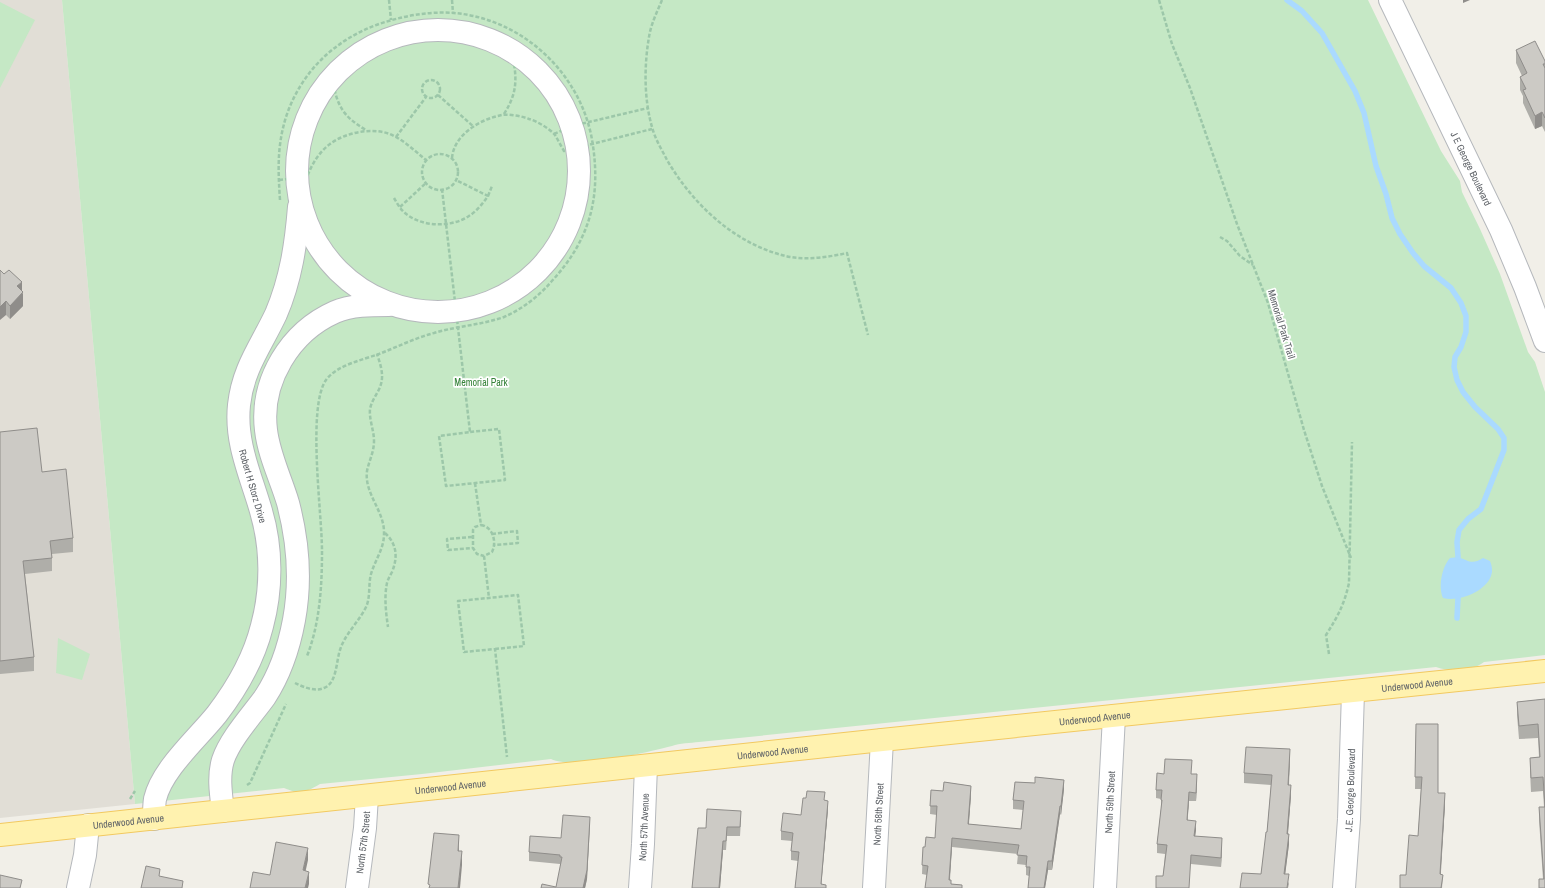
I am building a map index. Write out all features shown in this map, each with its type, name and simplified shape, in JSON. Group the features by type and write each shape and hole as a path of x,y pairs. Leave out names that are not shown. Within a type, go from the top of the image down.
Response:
{"main road":[{"name":"Underwood Avenue","path":"0,835 882,740 1545,671"}],"street":[{"name":"J E George Boulevard","path":"1390,0 1501,230 1525,287 1545,341"},
{"name":"Robert H Storz Drive","path":"154,819 155,800 161,782 218,713 232,693 250,660 262,628 269,586 268,548 262,513 241,447 238,425 239,406 247,368 276,314 288,281 294,257 288,180 297,163 300,141 307,118 317,98 332,78 350,61 368,49 391,38 434,30 459,32 493,41 522,58 539,73 556,94 567,114 571,128 585,146 579,172 578,193 571,218 557,247 542,267 525,282 504,296 484,304 457,319 431,312 396,306 375,305 354,307 335,312 303,333 288,350 277,366 271,384 265,415 266,430 268,444 288,503 293,524 298,564 294,620 283,662 266,695 228,748 223,760 221,772 223,811"},
{"name":"Robert H Storz Drive","path":"290,203 323,253 338,271 363,291 396,306"},
{"name":"J.E. George Boulevard","path":"1344,888 1349,819 1353,692"},
{"name":"North 59th Street","path":"1105,888 1114,716"},
{"name":"North 58th Street","path":"874,888 882,740"},
{"name":"North 57th Avenue","path":"640,888 646,766"},
{"name":"North 57th Street","path":"357,888 365,828 367,796"},
{"path":"78,888 85,855 88,826"}],"path":[{"path":"389,0 391,20"},
{"path":"452,0 454,13"},
{"path":"662,0 649,36 646,72 648,108 652,129 663,152 686,188 710,214 739,236 754,245 791,257 827,257 847,253 868,335"},
{"name":"Memorial Park Trail","path":"1159,0 1172,44 1190,88 1237,224 1268,303 1304,430 1322,486 1351,558 1350,583 1344,605 1326,635 1329,654"},
{"path":"290,203 288,180 278,152 282,133 292,104 304,81 316,64 349,36 391,20 413,15 454,13 494,22 529,41 546,55 561,70 572,85 581,102 564,151 652,129"},
{"path":"503,115 514,96 516,87 516,76 512,52"},
{"path":"332,78 335,96 346,115 354,123 366,130"},
{"path":"430,81 435,82 439,86 440,91 438,95 431,98 426,97 423,94 422,89 424,83 430,81"},
{"path":"438,95 474,127"},
{"path":"396,137 426,97"},
{"path":"452,158 441,154 430,157 426,160 422,173 426,183 431,187 442,189 450,187 456,180 458,172 457,166 452,158 452,150 458,141 474,127 489,119 503,115 571,128 648,108"},
{"path":"307,657 316,624 321,579 322,550 317,440 321,393 325,382 332,374 353,363 435,333 457,319 483,323 505,316 538,296 568,263 579,245 588,223 594,202 595,163 585,146 571,128"},
{"path":"288,180 307,176 313,163 330,144 354,133 366,130 382,132 396,137 415,150 426,160"},
{"path":"456,180 488,196"},
{"path":"400,207 426,183"},
{"path":"394,198 404,212 416,220 431,224 446,223 457,221 469,216 481,206 488,196 492,186"},
{"path":"442,189 470,432"},
{"path":"1220,237 1227,241 1240,256 1254,265"},
{"path":"295,683 305,688 315,689 324,688 330,684 334,676 344,641 366,608 371,573 383,549 384,532 381,515 367,483 367,471 374,442 370,420 370,408 374,396 381,384 382,376 377,354"},
{"path":"499,429 505,480 446,486 440,436 470,432 499,429"},
{"path":"1351,558 1352,442"},
{"path":"475,483 481,525"},
{"path":"481,525 486,526 492,534 494,545 492,552 484,556 477,554 473,548 472,536 475,527 481,525"},
{"path":"492,534 517,531 518,543 494,545"},
{"path":"384,532 392,539 395,549 396,562 387,583 386,612 388,627"},
{"path":"472,536 447,539 448,550 473,548"},
{"path":"484,556 489,598"},
{"path":"518,595 524,646 494,649 464,652 458,601 518,595"},
{"path":"494,649 507,757"},
{"path":"292,690 297,679"},
{"path":"247,785 250,783 286,702"},
{"path":"130,799 137,789"}],"shaded area":[{"path":"0,0 62,0 135,804 0,818"}],"green space":[{"name":"Memorial Park","path":"62,0 1368,0 1441,151 1460,181 1462,192 1500,274 1528,352 1535,362 1545,392 1545,655 1484,662 1473,668 1461,670 1448,670 1436,667 685,743 628,756 593,762 562,762 551,759 320,784 302,792 295,792 284,788 135,804"},
{"path":"0,2 35,20 0,88"},
{"path":"58,638 90,654 82,680 56,673"}],"water":[{"path":"1458,557 1470,562 1483,558 1490,561 1492,568 1491,576 1483,587 1471,594 1464,597 1449,599 1443,598 1441,582 1443,571 1450,558"}],"building":[{"path":"1535,41 1545,61 1545,64 1543,64 1545,68 1545,118 1542,112 1535,116 1523,90 1526,89 1520,77 1527,73 1516,50"},
{"path":"0,270 4,274 9,270 22,282 17,286 23,292 10,306 6,301 0,307"},
{"path":"37,428 42,472 66,469 73,538 50,541 52,558 23,561 34,657 0,661 0,432"},
{"path":"1545,699 1545,807 1543,777 1531,778 1530,758 1540,757 1538,724 1519,726 1517,702"},
{"path":"1416,724 1438,724 1438,793 1445,793 1440,874 1443,875 1441,888 1400,888 1400,875 1406,875 1409,835 1418,836 1422,777 1415,777"},
{"path":"1246,747 1290,749 1288,785 1291,785 1287,834 1289,834 1284,874 1289,874 1287,888 1240,888 1242,873 1261,874 1267,832 1272,775 1244,773"},
{"path":"1165,759 1192,760 1191,774 1197,774 1196,793 1189,792 1187,820 1196,821 1194,836 1222,838 1221,858 1191,855 1189,888 1156,888 1156,876 1163,876 1167,845 1157,844 1162,790 1156,790 1157,773 1164,774"},
{"path":"1035,777 1064,780 1052,861 1048,861 1044,888 1028,888 1030,867 1026,867 1027,856 1017,855 1019,845 952,838 949,880 951,880 951,884 962,885 962,888 925,888 928,866 922,865 923,847 925,847 926,837 935,838 937,806 930,806 931,790 943,791 944,782 971,786 968,824 1021,829 1024,801 1013,800 1015,782 1035,783"},
{"path":"807,791 825,792 824,800 828,801 821,884 826,885 826,888 795,888 799,852 791,851 793,833 781,831 783,813 801,815 803,798 806,798"},
{"path":"1539,807 1545,807 1545,888 1539,888 1539,879 1544,879"},
{"path":"707,809 741,811 740,827 727,827 726,841 723,841 719,888 692,888 698,828 706,828"},
{"path":"563,815 590,817 587,870 583,888 541,888 542,884 556,887 562,857 560,857 560,855 529,852 530,836 561,838"},
{"path":"434,833 459,835 458,851 462,851 458,888 429,888 430,885 428,884"},
{"path":"276,842 308,848 303,870 309,872 305,888 250,888 253,872 270,875"},
{"path":"146,866 160,869 159,876 183,881 182,888 141,888"},
{"path":"0,875 22,880 20,888 0,888"}],"waterway":[{"path":"1287,0 1302,11 1322,33 1355,91 1364,113 1376,166 1386,194 1392,218 1400,234 1424,266 1451,288 1461,303 1466,316 1466,332 1461,347 1455,357 1454,367 1457,380 1463,392 1475,407 1498,429 1504,438 1504,450 1481,509 1468,519 1459,530 1457,542 1458,557"},
{"path":"1457,618 1458,598"}]}
